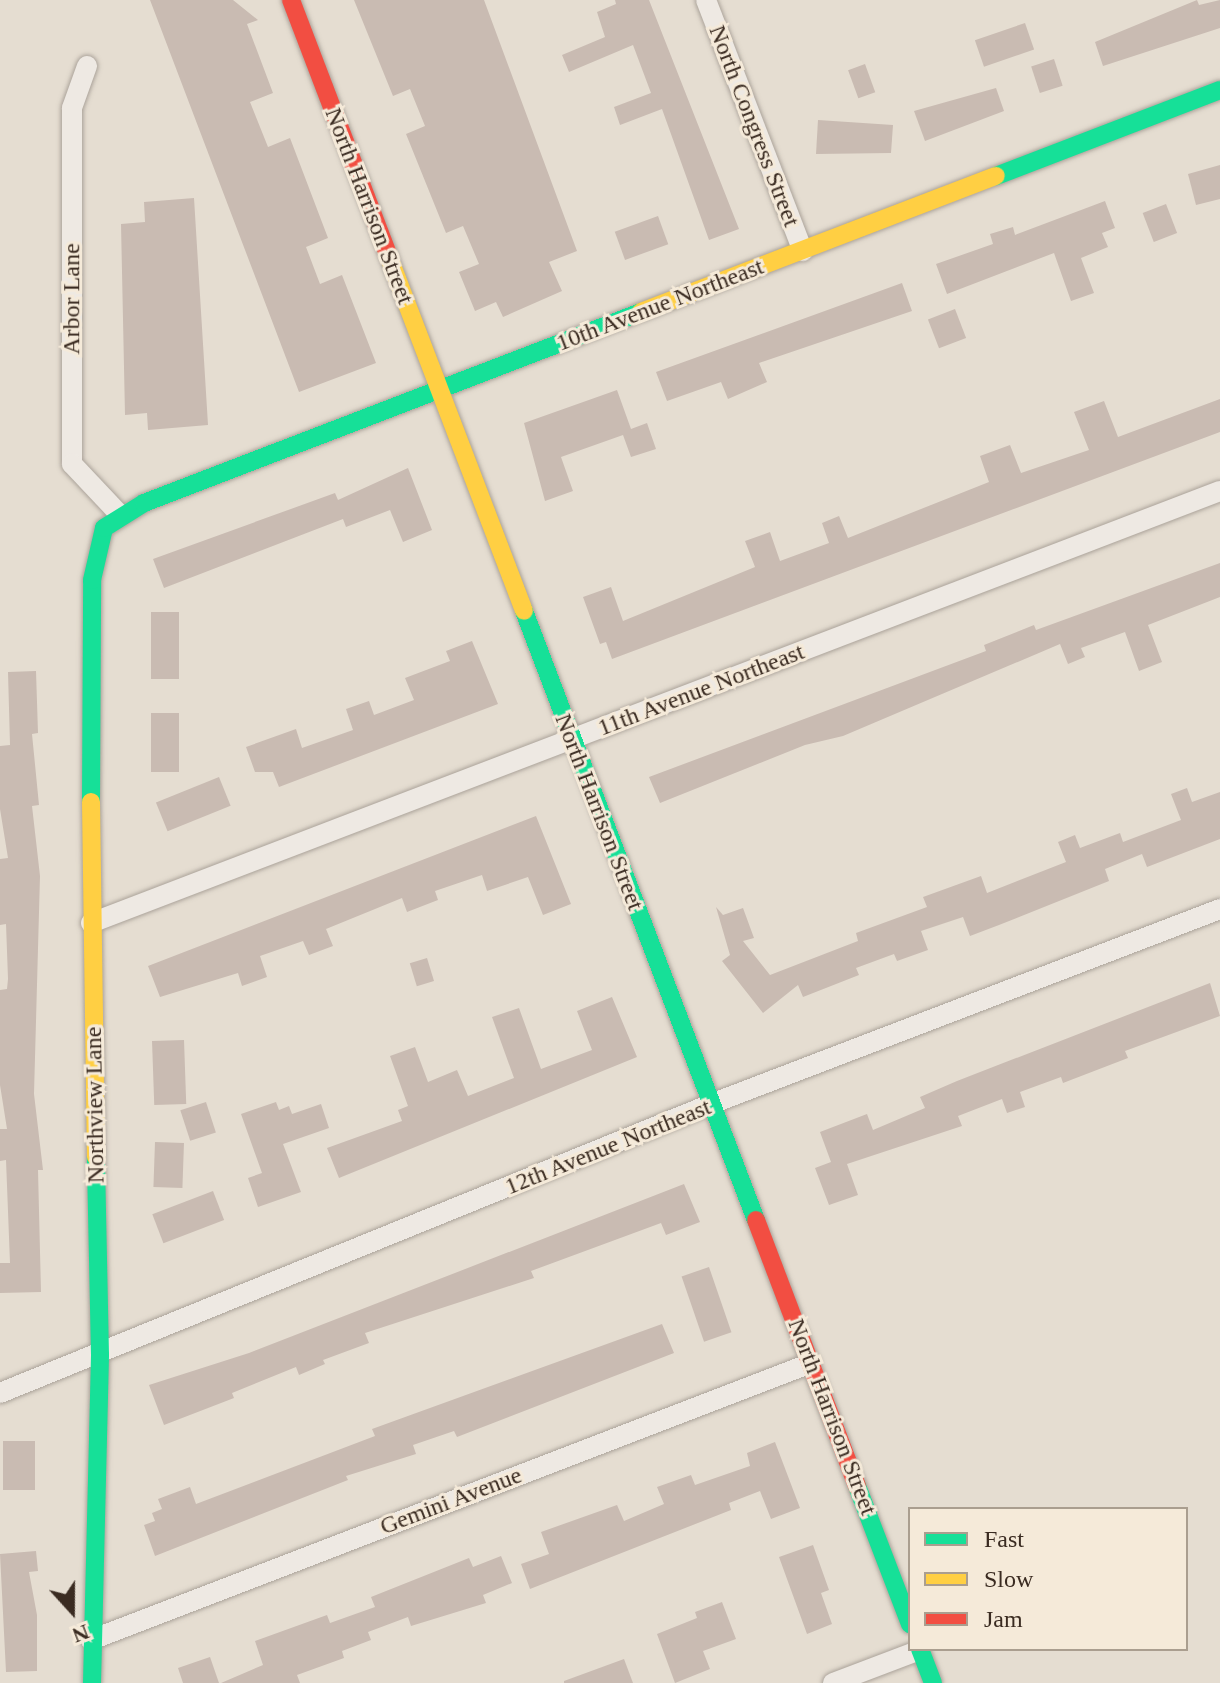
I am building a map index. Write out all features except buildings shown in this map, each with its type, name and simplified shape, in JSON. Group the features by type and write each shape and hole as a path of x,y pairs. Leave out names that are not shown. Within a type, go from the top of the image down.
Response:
{"street":[{"name":"North Harrison Street","path":"291,0 908,1619"},
{"name":"North Congress Street","path":"706,0 803,251"},
{"name":"Arbor Lane","path":"87,66 72,108 72,464 112,522"},
{"name":"10th Avenue Northeast","path":"112,522 439,388 1220,90"},
{"name":"11th Avenue Northeast","path":"91,923 1220,491"},
{"name":"Northview Lane","path":"92,1683 100,1355 91,923 92,580 112,522"},
{"name":"12th Avenue Northeast","path":"0,1393 100,1355 711,1104 1220,909"},
{"name":"Gemini Avenue","path":"91,1640 811,1363"},
{"path":"833,1683 915,1651"},
{"path":"921,1651 933,1683"}],"traffic: fast":[{"path":"996,176 1220,90"},
{"path":"91,802 92,580 104,528 144,503 641,312"},
{"path":"524,611 756,1220"},
{"path":"92,1683 100,1355 96,1157"},
{"path":"857,1486 908,1619"},
{"path":"921,1651 933,1683"}],"traffic: slow":[{"path":"641,312 996,176"},
{"path":"387,252 524,611"},
{"path":"91,802 96,1157"}],"traffic: jam":[{"path":"291,0 387,252"},
{"path":"756,1220 857,1486"}]}
